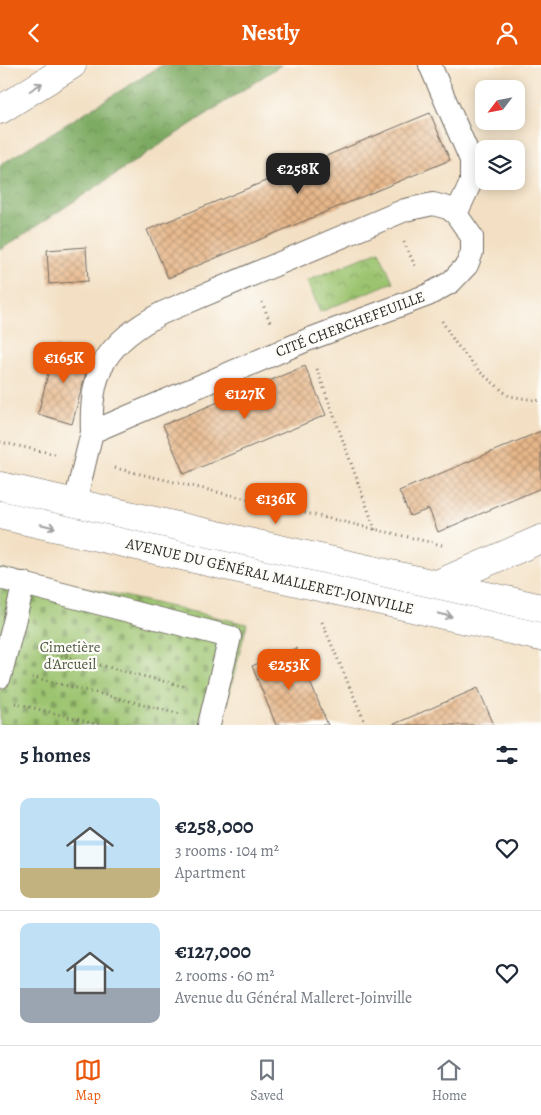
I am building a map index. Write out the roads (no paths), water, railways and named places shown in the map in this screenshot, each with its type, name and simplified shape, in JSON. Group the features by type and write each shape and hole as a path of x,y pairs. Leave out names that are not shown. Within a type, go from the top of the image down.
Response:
{"main road":[{"path":"0,110 72,65"},
{"name":"AVENUE DU GÉNÉRAL MALLERET-JOINVILLE","path":"0,486 541,608"},
{"name":"AVENUE DU GÉNÉRAL MALLERET-JOINVILLE","path":"0,515 541,637"},
{"path":"437,584 541,539"}],"lane":[{"path":"75,503 92,432 91,403 100,371 115,345 132,330 162,313 405,210 433,204 448,208 456,214 471,182 473,171 471,160 430,65"},
{"name":"CITÉ CHERCHEFEUILLE","path":"92,432 307,340 428,295 457,277 470,258 472,237 456,214"},
{"path":"0,578 230,637 209,723"},
{"path":"1,673 24,583"}],"park label":[{"name":"Cimetière d'Arcueil","path":"70,656"}]}
